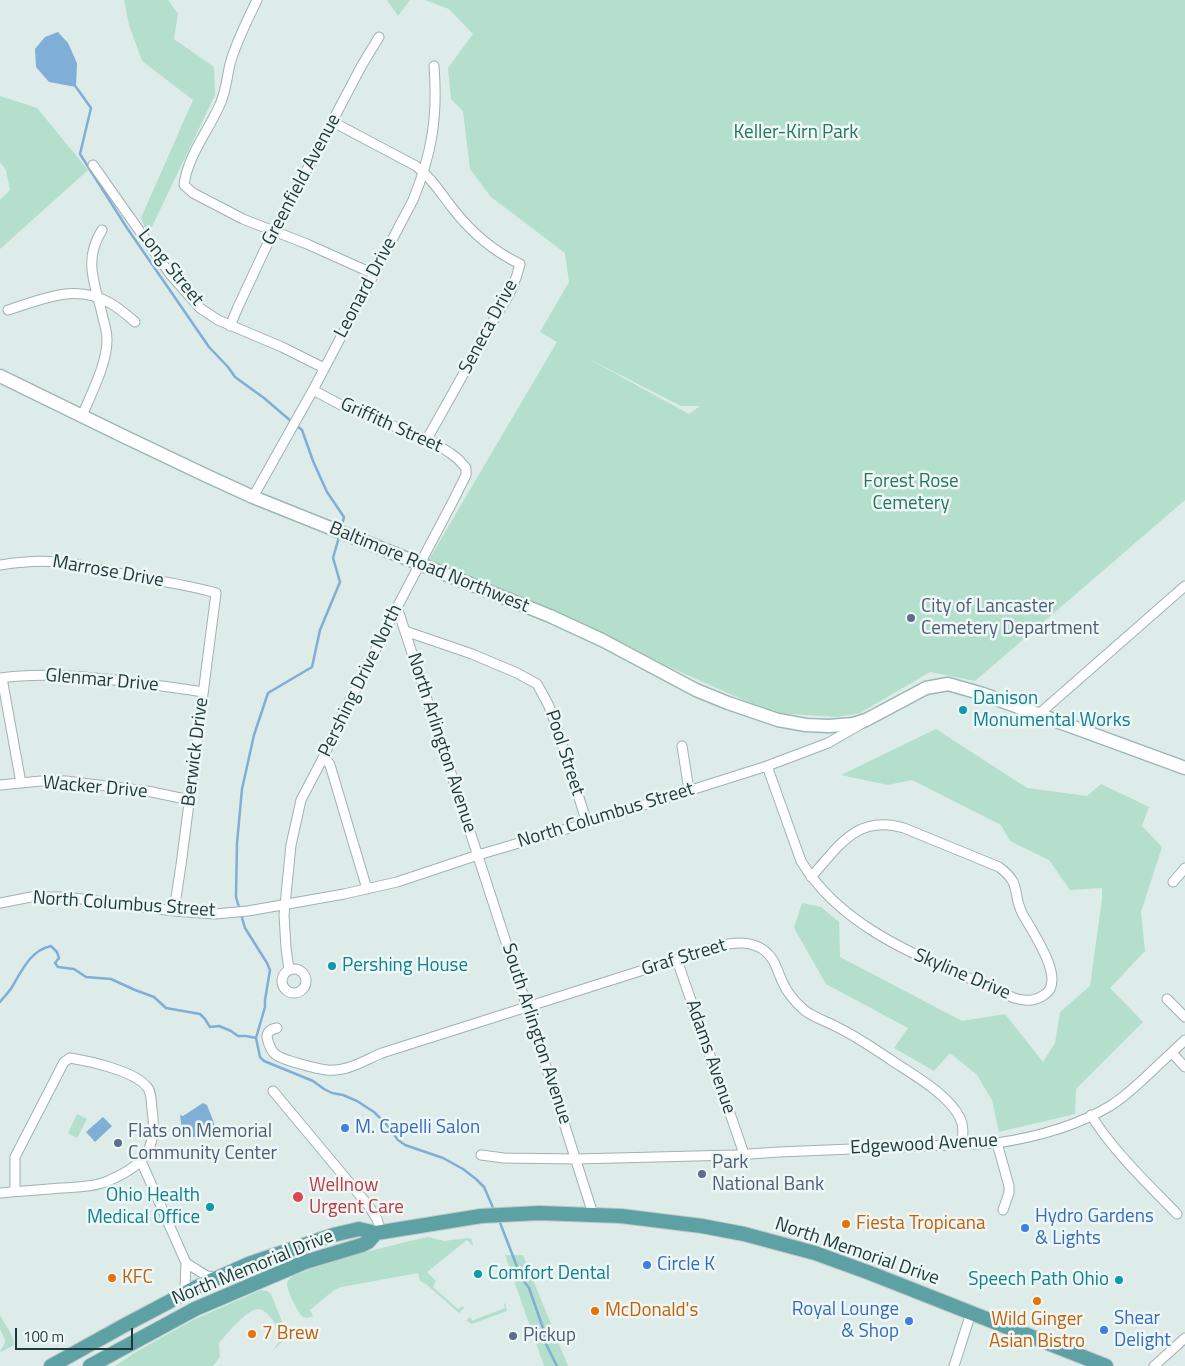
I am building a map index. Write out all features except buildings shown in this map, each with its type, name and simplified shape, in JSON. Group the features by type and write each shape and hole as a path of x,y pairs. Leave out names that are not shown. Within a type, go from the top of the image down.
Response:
{"main road":[{"name":"Baltimore Road Northwest","path":"0,376 205,476 550,616 602,640 696,690 761,715 806,725 841,726 866,720"},
{"name":"North Columbus Street","path":"866,720 926,688 948,684 971,690 1039,714 1185,768"},
{"name":"North Memorial Drive","path":"51,1366 217,1277 270,1256 333,1235 360,1229 379,1233 481,1216 520,1213 621,1216 702,1226 783,1244 815,1253 870,1273 1106,1366"},
{"name":"North Memorial Drive","path":"90,1366 195,1309 305,1262 362,1245 379,1233"}],"street":[{"path":"257,0 234,54 222,99 208,130 190,162 185,175 184,185 193,193 222,209 374,274"},
{"name":"Greenfield Avenue","path":"230,326 275,231 362,65 379,37"},
{"name":"Leonard Drive","path":"253,496 324,368 413,200 424,172 431,146 436,100 434,66"},
{"name":"Seneca Drive","path":"333,122 404,159 424,172 474,233 491,247 520,264 509,296 497,314 427,440"},
{"name":"Long Street","path":"94,165 170,274 200,308 230,326 282,347 324,368"},
{"path":"82,416 103,364 107,341 98,297 92,280 91,257 102,230"},
{"path":"8,310 61,294 83,293 98,297 111,304 135,322"},
{"name":"Griffith Street","path":"312,390 341,405 427,440 450,453 466,468"},
{"name":"Pershing Drive North","path":"290,970 286,948 284,915 291,845 300,800 324,756 344,711 397,607 462,484 466,475 466,468"},
{"name":"Marrose Drive","path":"0,565 22,562 57,562 216,593"},
{"path":"1039,714 1185,586"},
{"name":"Berwick Drive","path":"174,911 216,593"},
{"name":"North Arlington Avenue","path":"397,607 478,855"},
{"name":"Pool Street","path":"405,632 472,654 538,684 556,725 587,823"},
{"name":"Glenmar Drive","path":"1,678 34,675 71,676 203,692"},
{"path":"1,678 21,783"},
{"name":"North Columbus Street","path":"0,902 31,897 66,897 174,911 215,914 239,912 337,896 397,882 478,855 767,766 828,743 866,720"},
{"path":"682,746 689,790"},
{"path":"324,756 330,766 367,889"},
{"name":"Skyline Drive","path":"767,766 801,861 811,877 824,892 846,911 870,929 903,949 1014,998 1024,1001 1035,1000 1048,991 1052,979 1049,962 1021,910 1012,878 999,867 904,828 882,824 872,825 844,840 811,877"},
{"name":"Wacker Drive","path":"0,786 41,781 66,781 147,791 190,800"},
{"name":"South Arlington Avenue","path":"478,855 593,1214"},
{"path":"1173,882 1185,868"},
{"name":"Graf Street","path":"278,1028 272,1028 267,1033 269,1043 275,1054 283,1059 328,1070 354,1066 382,1053 722,945 744,943 756,946 773,960 788,991 803,1009 812,1016 854,1036 912,1073 944,1098 959,1115 962,1124 962,1144"},
{"name":"Adams Avenue","path":"676,960 744,1154"},
{"path":"1167,999 1185,1017"},
{"name":"Edgewood Avenue","path":"481,1155 504,1158 576,1159 998,1143 1042,1134 1075,1123 1110,1106 1124,1096 1185,1040"},
{"path":"1172,1052 1185,1067"},
{"path":"0,1193 95,1185 109,1181 128,1171 141,1161 152,1144 153,1116 150,1092 147,1087 128,1074 115,1069 70,1058 64,1062 15,1157 15,1191"},
{"path":"273,1091 371,1209 378,1219 379,1233"},
{"path":"1091,1115 1123,1156 1177,1214"},
{"path":"998,1143 1009,1186 1008,1200 1003,1210"},
{"path":"141,1161 186,1263 186,1286 182,1295"},
{"path":"186,1263 207,1276 217,1277"},
{"path":"954,1366 971,1313"},
{"path":"1154,1366 1185,1338"}],"green space":[{"path":"124,0 168,0 178,14 174,39 214,67 215,95 148,235 141,218 193,100 142,61 129,25"},
{"path":"387,0 410,0 398,16"},
{"path":"425,0 1185,0 1185,500 975,681 930,672 860,713 838,717 773,713 665,665 606,634 428,561 557,342 540,332 569,282 565,253 491,197 470,169 463,111 451,99 448,68 473,34 449,9","holes":["585,357 681,406 700,406 689,414"]},
{"path":"0,96 37,108 88,170 0,249 0,200 10,190 6,170 0,162"},
{"path":"936,729 1027,788 1087,796 1101,784 1149,807 1142,826 1162,847 1141,912 1145,951 1110,988 1143,1022 1076,1089 1075,1114 999,1132 992,1100 977,1075 950,1053 934,1071 894,1048 908,1028 826,984 794,928 802,903 821,907 839,922 840,957 962,1021 1005,1014 1043,1062 1055,1043 1060,1012 1090,986 1102,888 1070,890 1049,860 1010,841 1001,825 912,780 888,785 841,775"},
{"path":"77,1114 87,1119 77,1138 68,1133"},
{"path":"428,1237 444,1241 472,1239 473,1246 467,1240 427,1272 436,1281 433,1287 458,1309 463,1306 464,1308 459,1313 420,1281 418,1273 341,1287 334,1290 310,1310 313,1316 307,1318 301,1315 287,1287 289,1279 294,1275 360,1254"},
{"path":"505,1255 523,1255 568,1366 544,1366"},
{"path":"261,1290 271,1294 287,1334 284,1340 272,1351 281,1339 280,1333 268,1315 258,1309 248,1313 219,1343 220,1357 213,1366 115,1366 193,1320"},
{"path":"505,1303 507,1311 472,1324 467,1321 470,1317 473,1321 505,1308"},
{"path":"0,1315 14,1341 14,1345 1,1352 5,1339 0,1328"}],"water":[{"path":"58,32 68,43 77,63 76,87 49,82 36,67 35,49 45,37"},
{"path":"203,1103 207,1105 215,1131 200,1136 185,1136 182,1131 180,1115 183,1116"},
{"path":"103,1117 112,1126 95,1142 86,1132"}],"waterway":[{"path":"76,87 91,108 80,154 127,228 209,347 235,377 292,422"},
{"path":"296,425 302,430 327,492 344,517 341,529"},
{"path":"256,1038 265,1007 270,970 245,928 236,897 237,843 242,789 254,735 268,693 312,667 320,630 340,582 333,558 339,537"},
{"path":"0,1002 33,956 44,948 51,946 57,952 59,958 55,963 58,967 74,969 86,977 111,979 154,997 166,1008 200,1014 210,1027 219,1026 238,1036 256,1038 260,1057 264,1061 313,1081 332,1093 357,1101 374,1112 398,1140 405,1145 443,1158 463,1169 484,1187 494,1210"},
{"path":"499,1220 521,1277 529,1288 543,1328 545,1342 557,1366"}],"place":[{"name":"City of Lancaster Cemetery Department","path":"911,618"},
{"name":"Danison Monumental Works","path":"963,710"},
{"name":"Pershing House","path":"332,966"},
{"name":"M. Capelli Salon","path":"345,1128"},
{"name":"Flats on Memorial Community Center","path":"118,1143"},
{"name":"Park National Bank","path":"702,1174"},
{"name":"Wellnow Urgent Care","path":"298,1197"},
{"name":"Ohio Health Medical Office","path":"210,1207"},
{"name":"Fiesta Tropicana","path":"846,1224"},
{"name":"Hydro Gardens & Lights","path":"1025,1228"},
{"name":"Circle K","path":"647,1265"},
{"name":"Comfort Dental","path":"478,1274"},
{"name":"KFC","path":"112,1278"},
{"name":"Speech Path Ohio","path":"1119,1280"},
{"name":"Wild Ginger Asian Bistro","path":"1037,1301"},
{"name":"McDonald's","path":"595,1311"},
{"name":"Royal Lounge & Shop","path":"909,1321"},
{"name":"Shear Delight","path":"1104,1330"},
{"name":"7 Brew","path":"252,1334"},
{"name":"Pickup","path":"513,1336"}],"park label":[{"name":"Keller-Kirn Park","path":"796,133"},
{"name":"Forest Rose Cemetery","path":"911,493"}]}
